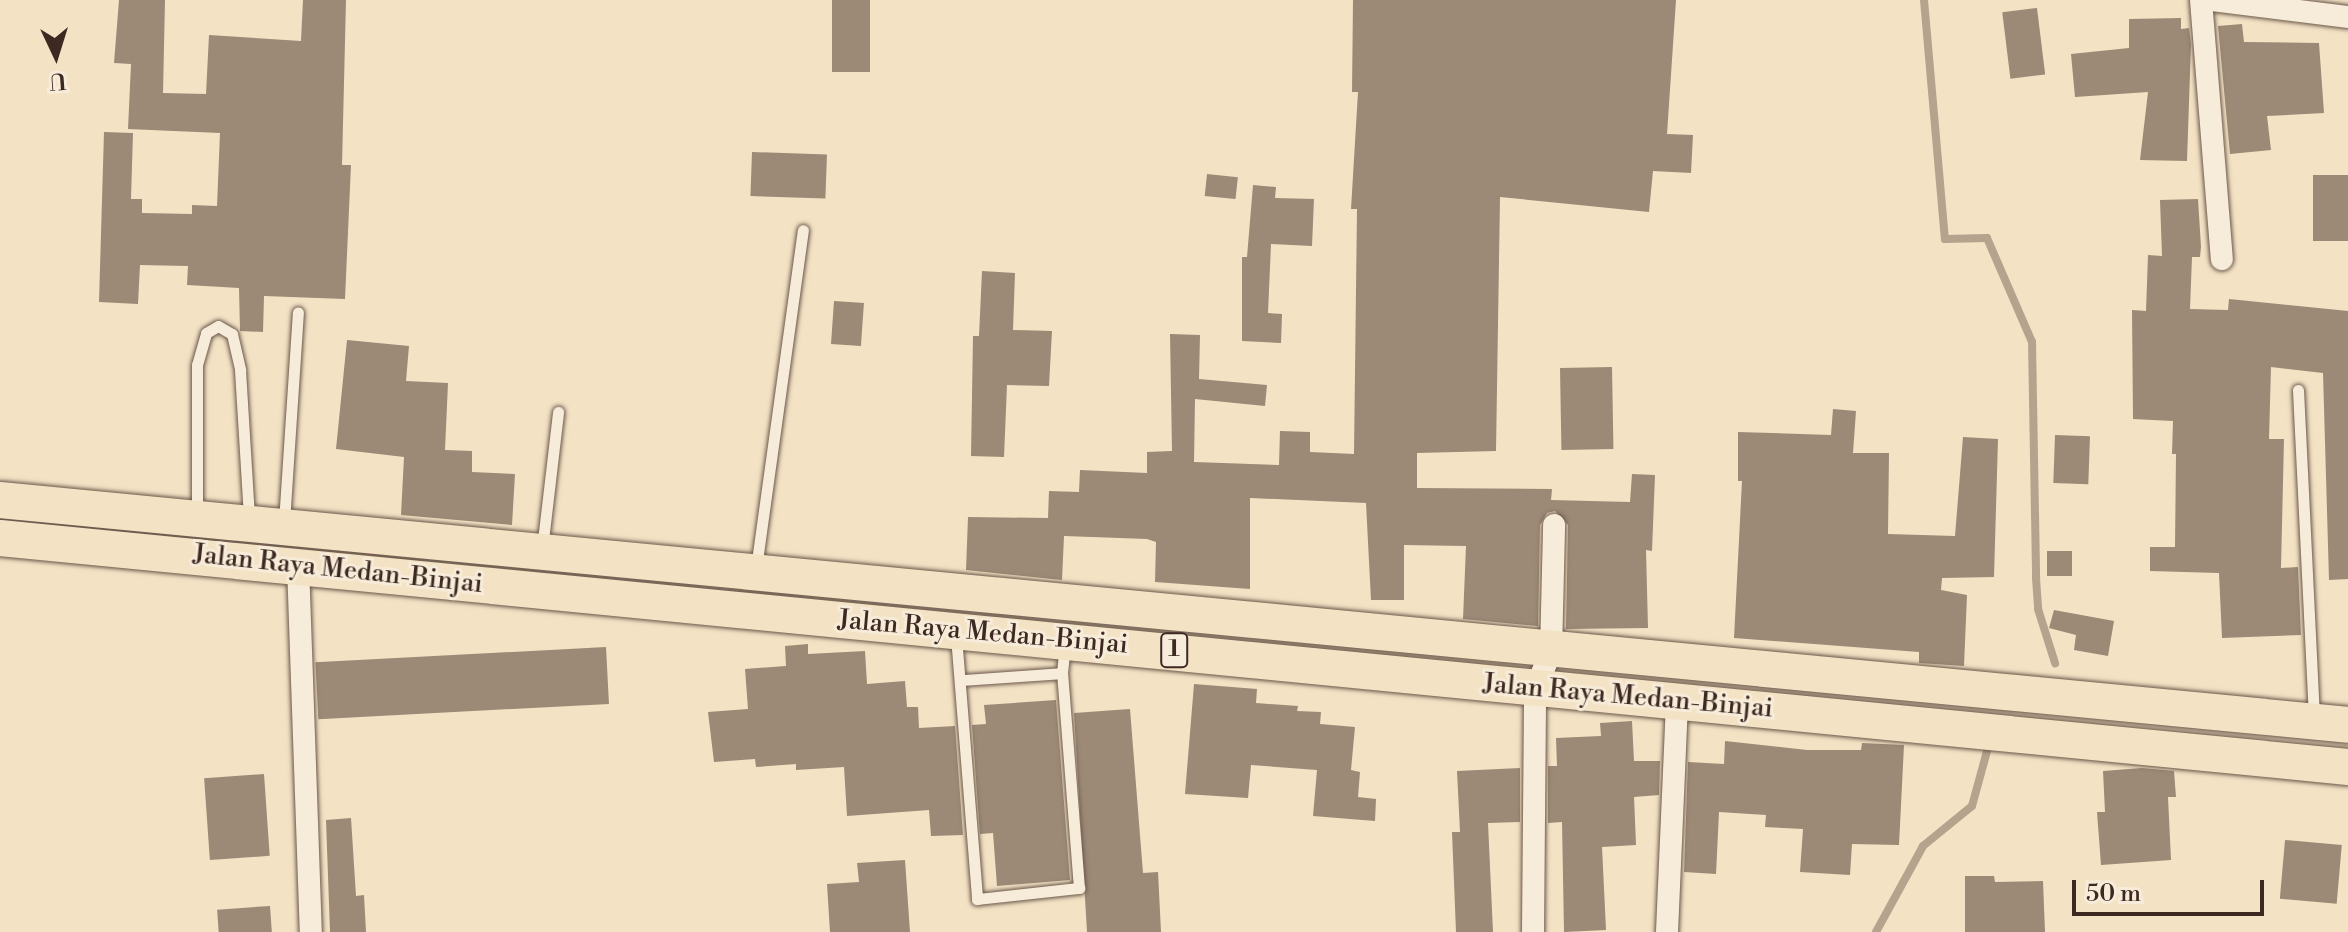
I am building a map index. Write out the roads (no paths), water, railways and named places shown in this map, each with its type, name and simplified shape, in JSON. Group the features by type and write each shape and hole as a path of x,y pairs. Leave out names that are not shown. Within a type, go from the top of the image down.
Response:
{"main road":[{"name":"Jalan Raya Medan-Binjai","path":"0,500 756,569 1551,652 2331,723"},
{"name":"Jalan Raya Medan-Binjai","path":"0,538 955,632 1064,656 1677,700 2348,767"}],"street":[{"path":"2201,0 2222,259"},
{"path":"2211,0 2348,17"},
{"path":"1533,932 1535,689 1551,652 1554,525"},
{"path":"298,565 311,932"},
{"path":"1667,932 1677,700"}],"lane":[{"path":"756,569 803,230"},
{"path":"266,524 298,312"},
{"path":"198,518 197,365 206,333 218,326 232,334 266,524"},
{"path":"2298,390 2331,723"},
{"path":"541,550 558,412"},
{"path":"955,632 963,680 977,899 1079,888 1064,656 963,680"}],"waterway":[{"path":"1924,0 1945,239 1987,238 2032,342 2038,609 2055,663"},
{"path":"1876,932 1923,846 1972,806 1987,751"}]}
